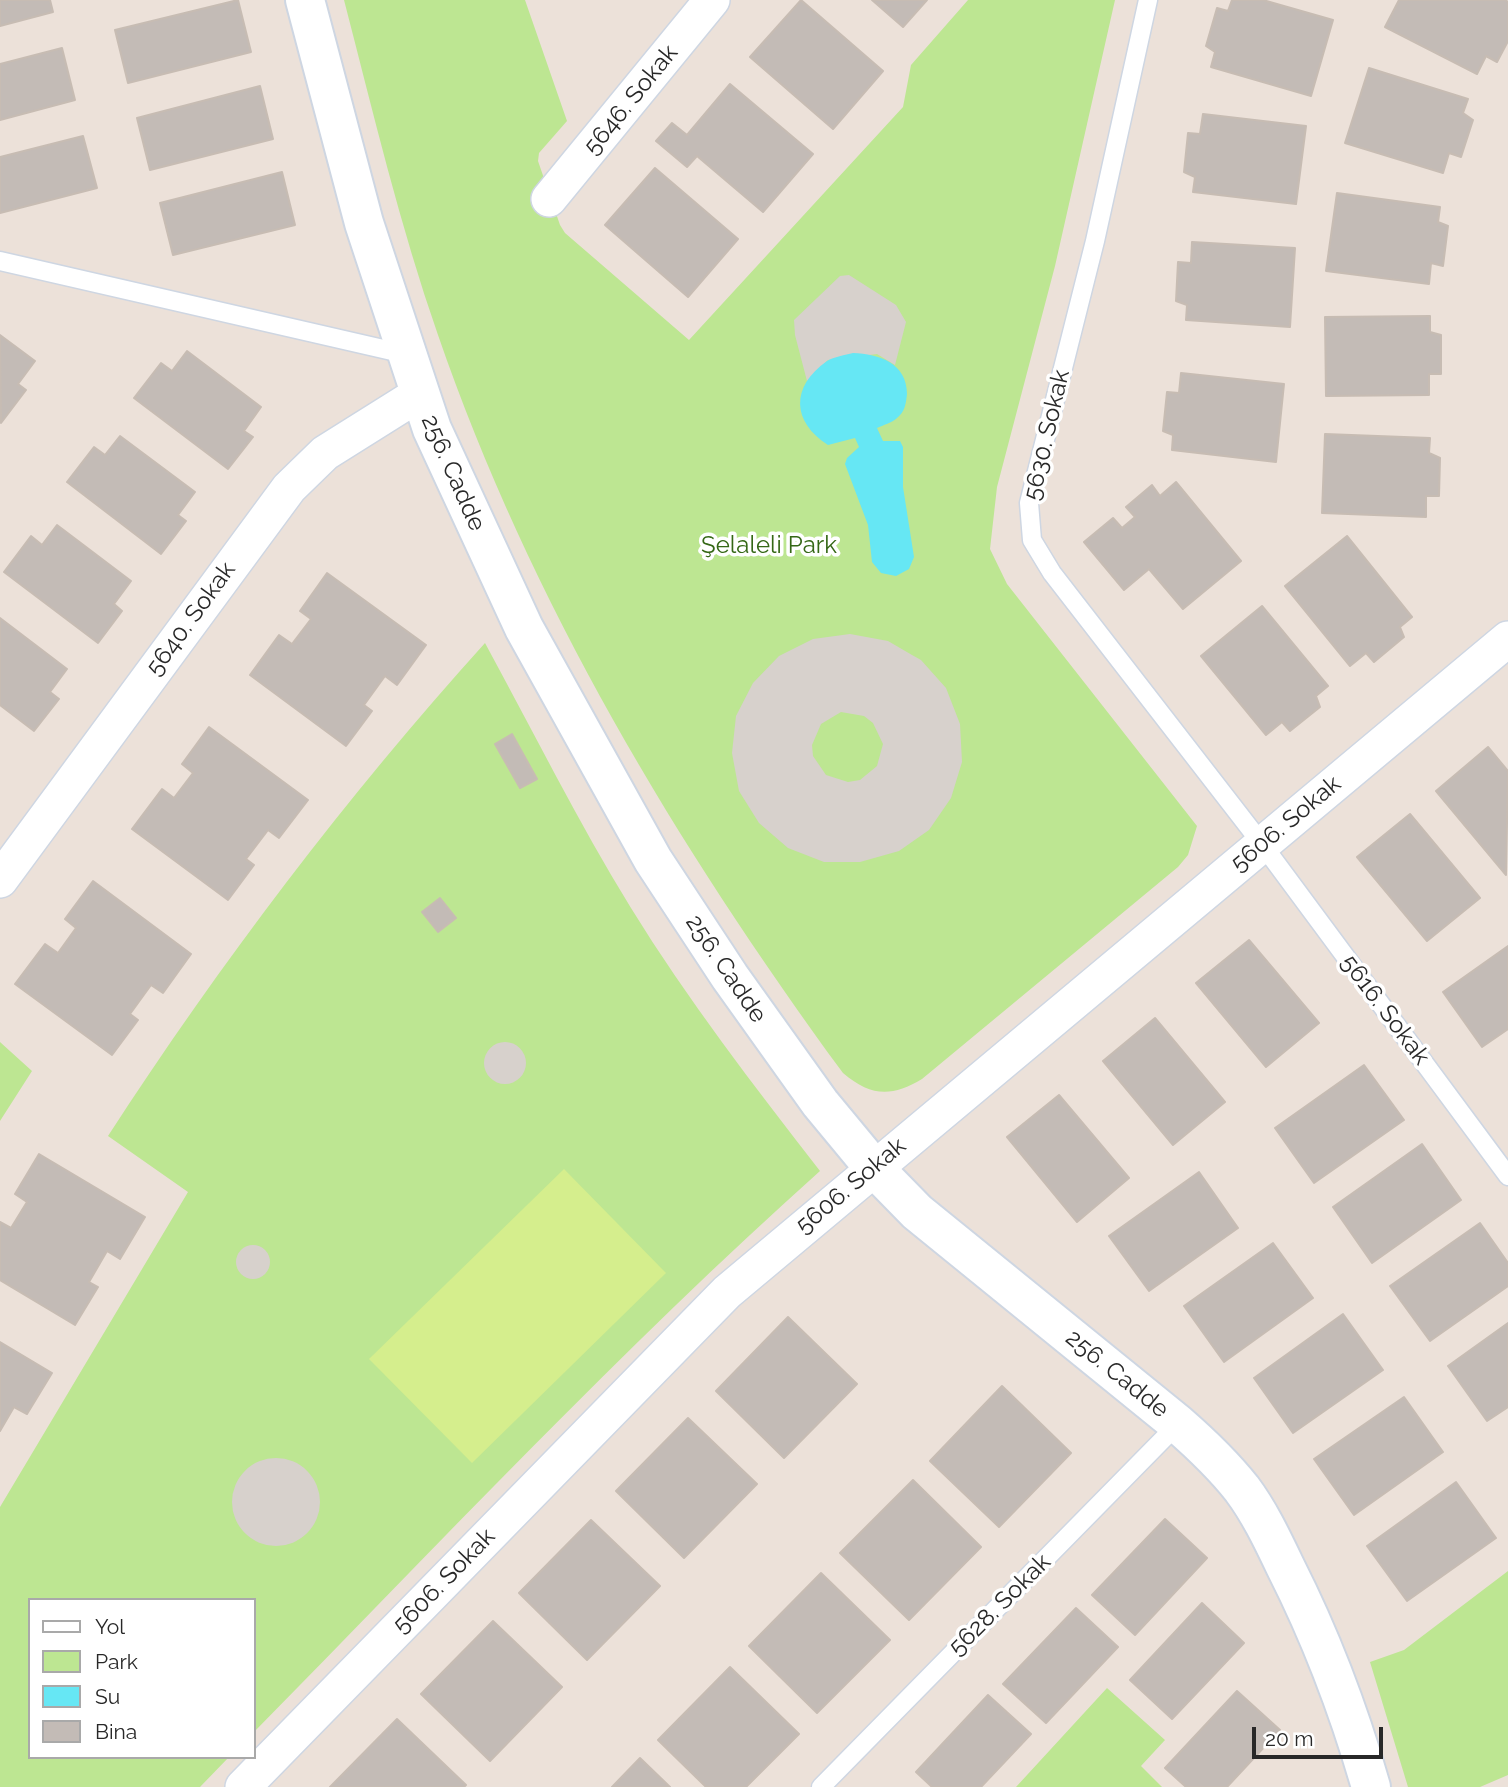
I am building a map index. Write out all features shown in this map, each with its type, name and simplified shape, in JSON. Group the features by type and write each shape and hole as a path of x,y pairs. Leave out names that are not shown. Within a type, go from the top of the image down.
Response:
{"street":[{"name":"256. Cadde","path":"306,0 345,156 419,394 458,490 524,628 653,860 738,989 820,1102 873,1167 917,1212 1207,1449 1243,1490 1271,1537 1343,1696 1371,1787"},
{"name":"5646. Sokak","path":"549,199 712,0"},
{"name":"5640. Sokak","path":"0,880 289,488 325,453 419,394"},
{"name":"5606. Sokak","path":"243,1787 685,1333 746,1274 1508,639"}],"lane":[{"name":"5630. Sokak","path":"1148,0 1086,278 1032,485 1028,522 1032,540 1046,564 1262,844"},
{"path":"0,261 405,354"},
{"name":"5616. Sokak","path":"1262,844 1508,1176"},
{"name":"5628. Sokak","path":"821,1787 1178,1424"}],"green space":[{"name":"Şelaleli Park","path":"344,0 525,0 567,121 539,153 538,161 560,225 565,233 689,340 903,107 911,65 968,0 1115,0 1055,266 997,487 990,549 1007,584 1197,826 1188,855 1178,867 922,1079 911,1085 882,1092 863,1087 843,1073 782,987 666,810 563,626 517,531 475,434 438,335 399,211"},
{"path":"485,643 593,843 652,942 722,1042 820,1171 746,1238 603,1376 256,1730 256,1598 28,1598 28,1759 227,1759 200,1787 0,1787 0,1507 188,1192 108,1136 240,944 334,821"},
{"path":"0,1042 32,1071 0,1121"},
{"path":"564,1169 666,1273 472,1463 369,1359"},
{"path":"1508,1571 1508,1775 1480,1787 1408,1787 1370,1662 1404,1650"},
{"path":"1107,1688 1165,1740 1141,1766 1162,1787 1016,1787"}],"shaded area":[{"path":"849,275 896,305 906,322 895,365 877,354 828,360 807,381 795,335 794,320 840,276"},
{"path":"850,634 888,641 921,660 946,688 960,724 962,762 951,798 929,830 899,851 860,862 824,862 788,848 759,823 739,791 732,753 736,716 753,683 779,656 813,639","holes":["841,712 864,716 873,723 883,744 877,766 860,780 848,782 826,775 813,756 812,745 821,724"]},
{"path":"505,1042 520,1048 526,1063 520,1078 505,1084 490,1078 484,1063 490,1048"},
{"path":"253,1245 265,1250 270,1262 265,1274 253,1279 241,1274 236,1262 241,1250"},
{"path":"276,1458 293,1462 307,1471 316,1485 320,1502 316,1519 307,1533 293,1542 276,1546 259,1542 245,1533 236,1519 232,1502 236,1485 245,1471 259,1462"}],"water":[{"path":"853,353 872,355 890,362 906,383 907,397 902,413 893,421 877,428 883,441 900,441 903,447 903,487 914,557 909,569 896,576 881,573 872,562 868,525 845,464 847,458 859,447 855,438 828,445 807,426 802,415 802,393 806,382 815,371 827,361"}],"building":[{"path":"0,0 50,0 53,12 0,26"},
{"path":"238,0 251,52 128,83 115,30"},
{"path":"801,0 883,71 833,129 750,57"},
{"path":"872,0 927,0 903,27"},
{"path":"1232,0 1263,0 1333,20 1311,96 1211,67 1215,52 1206,46 1217,8 1228,11"},
{"path":"1399,0 1505,0 1508,2 1508,41 1497,62 1486,56 1477,74 1385,27"},
{"path":"62,48 75,100 0,120 0,64"},
{"path":"1369,68 1468,99 1463,113 1473,120 1461,157 1449,153 1443,173 1345,143"},
{"path":"730,84 813,154 763,212 697,156 687,167 656,141 672,123 687,135"},
{"path":"260,86 273,139 150,170 137,118"},
{"path":"1203,114 1306,126 1296,204 1193,192 1195,177 1184,172 1188,133 1200,134"},
{"path":"83,136 97,188 0,213 0,157"},
{"path":"655,168 738,239 688,297 605,225"},
{"path":"282,172 295,225 173,255 160,203"},
{"path":"1337,193 1440,207 1438,222 1448,226 1443,266 1431,263 1429,284 1326,271"},
{"path":"1192,242 1295,248 1290,327 1186,320 1187,305 1176,301 1178,262 1191,263"},
{"path":"1430,316 1430,332 1441,335 1441,374 1429,374 1429,395 1326,396 1325,317"},
{"path":"0,335 35,361 18,384 26,390 1,423"},
{"path":"187,351 261,407 244,431 253,437 228,469 134,398 161,363 172,371"},
{"path":"1181,373 1284,384 1276,462 1172,450 1173,435 1163,431 1167,392 1179,393"},
{"path":"1325,434 1430,438 1429,453 1440,458 1439,496 1426,496 1426,517 1322,513"},
{"path":"120,436 195,492 178,515 186,521 161,554 67,482 94,447 105,455"},
{"path":"1176,482 1241,561 1183,609 1149,569 1124,590 1084,542 1113,518 1122,528 1135,517 1126,507 1152,485 1160,496"},
{"path":"57,525 131,581 114,604 122,611 98,643 4,572 31,536 42,545"},
{"path":"1347,536 1412,617 1400,627 1404,637 1374,662 1366,653 1350,666 1285,586"},
{"path":"327,573 426,645 397,685 385,676 364,705 372,711 346,746 250,675 279,635 292,644 311,619 300,611"},
{"path":"1262,606 1328,686 1316,696 1320,707 1290,731 1282,722 1266,735 1201,656"},
{"path":"0,618 67,669 50,692 59,699 34,731 0,705"},
{"path":"209,727 308,800 279,838 268,830 246,859 254,865 228,900 132,829 162,789 174,798 193,773 182,764"},
{"path":"512,734 537,779 520,788 495,744"},
{"path":"1488,747 1508,771 1506,875 1436,791"},
{"path":"1410,814 1480,898 1427,941 1357,857"},
{"path":"93,881 191,954 163,993 151,985 130,1014 138,1020 112,1055 15,984 45,944 58,953 76,928 65,919"},
{"path":"440,898 456,918 438,932 422,912"},
{"path":"1249,940 1319,1023 1266,1067 1196,983"},
{"path":"1508,946 1508,1029 1482,1047 1443,992"},
{"path":"1155,1018 1225,1102 1173,1145 1103,1061"},
{"path":"1364,1065 1404,1120 1314,1183 1275,1128"},
{"path":"1059,1095 1129,1178 1077,1222 1007,1137"},
{"path":"1422,1144 1461,1200 1372,1263 1333,1207"},
{"path":"39,1154 145,1217 120,1259 107,1251 89,1282 98,1287 75,1325 0,1280 0,1222 11,1228 27,1202 15,1194"},
{"path":"1199,1172 1238,1228 1149,1291 1109,1236"},
{"path":"1480,1223 1508,1263 1508,1286 1430,1341 1390,1286"},
{"path":"1273,1243 1313,1298 1224,1362 1184,1306"},
{"path":"1343,1314 1383,1370 1293,1433 1254,1378"},
{"path":"788,1317 857,1384 784,1458 716,1391"},
{"path":"1508,1323 1508,1407 1487,1421 1448,1366"},
{"path":"0,1342 52,1373 27,1414 14,1407 0,1431"},
{"path":"1002,1386 1071,1453 999,1527 930,1461"},
{"path":"1404,1397 1443,1452 1354,1515 1314,1459"},
{"path":"688,1418 757,1484 684,1558 616,1491"},
{"path":"913,1480 981,1547 909,1620 840,1553"},
{"path":"1456,1482 1496,1538 1407,1601 1367,1546"},
{"path":"1165,1519 1207,1558 1135,1635 1092,1595"},
{"path":"591,1520 660,1586 587,1660 519,1593"},
{"path":"821,1573 890,1640 817,1713 749,1646"},
{"path":"1202,1603 1244,1643 1172,1719 1130,1680"},
{"path":"1076,1608 1118,1647 1046,1723 1003,1684"},
{"path":"493,1621 562,1687 490,1761 421,1694"},
{"path":"730,1667 799,1734 746,1787 706,1787 658,1740"},
{"path":"1237,1691 1280,1730 1227,1787 1186,1787 1165,1768"},
{"path":"988,1695 1031,1734 981,1787 932,1787 916,1772"},
{"path":"397,1719 466,1785 330,1787"},
{"path":"640,1758 670,1787 612,1787"}]}
